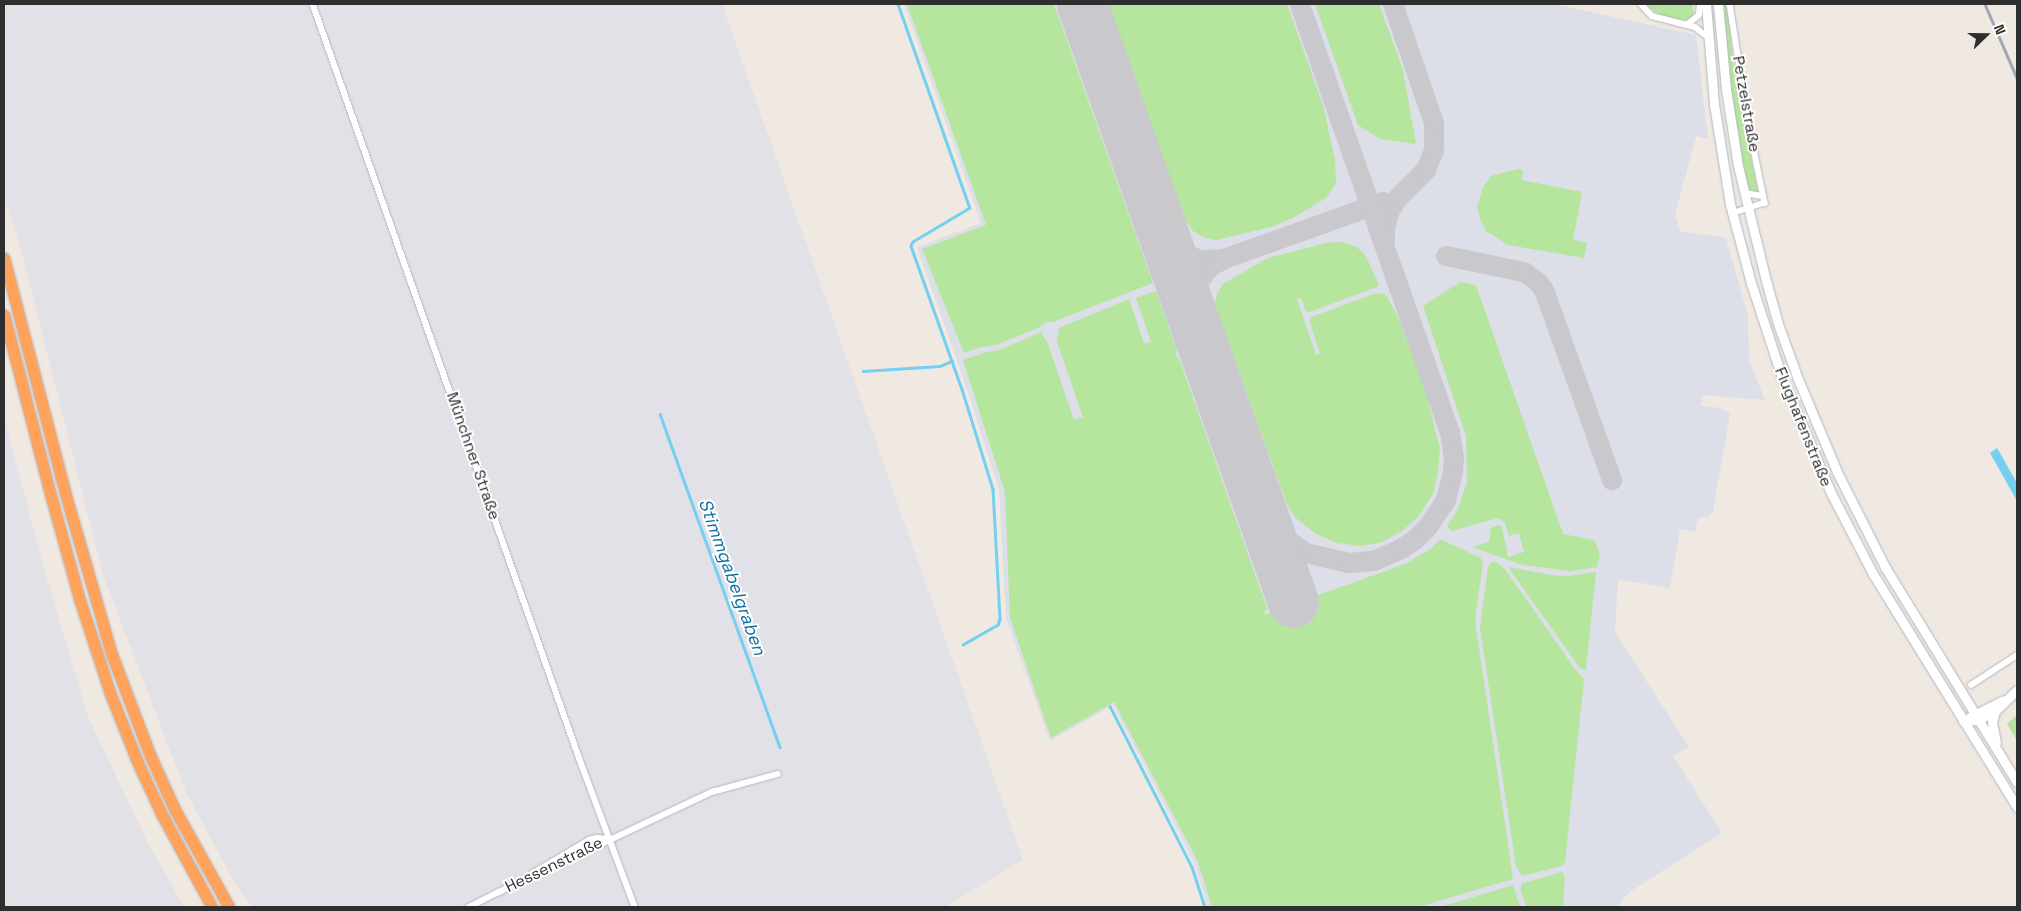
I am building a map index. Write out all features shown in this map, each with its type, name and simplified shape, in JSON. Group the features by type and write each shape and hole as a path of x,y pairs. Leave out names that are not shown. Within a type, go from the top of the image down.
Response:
{"highway":[{"path":"4,258 66,496 112,655 157,771 202,862 229,907"},
{"path":"4,315 80,601 110,693 137,761 162,815 212,907"}],"main road":[{"name":"Flughafenstraße","path":"1703,4 1707,15 1714,104 1732,214 1781,375 1828,488 1873,574 2017,807"},
{"name":"Flughafenstraße","path":"1718,4 1726,89 1744,193 1778,324 1828,451 1885,567 2017,782"},
{"path":"1976,717 2017,690"},
{"path":"1963,721 1995,710 2005,699"},
{"path":"1995,710 1992,722 1998,751"}],"street":[{"name":"Münchner Straße","path":"313,4 609,839 635,907"},
{"path":"1641,4 1652,16 1688,24 1702,30 1709,37"},
{"path":"1688,24 1699,15 1703,4"},
{"name":"Petzelstraße","path":"1730,4 1749,125 1765,203 1748,210"},
{"path":"1744,193 1763,196"},
{"path":"1732,214 1748,210"},
{"path":"1971,685 2017,655"},
{"path":"609,839 712,792 778,774"},
{"name":"Hessenstraße","path":"497,893 589,840 597,838 609,839"},
{"name":"Hessenstraße","path":"469,907 590,851 609,839"}],"shaded area":[{"path":"4,4 722,4 1023,860 944,907 252,907 232,878 186,792 103,575 22,253 4,195"},
{"path":"904,4 1554,4 1696,35 1708,139 1696,136 1675,215 1680,231 1726,238 1748,316 1749,361 1765,400 1703,395 1701,406 1721,408 1730,414 1713,511 1708,517 1698,518 1695,532 1680,529 1670,588 1618,579 1615,632 1689,747 1673,756 1722,833 1631,891 1616,907 1208,907 1195,865 1113,705 1050,741 1006,618 999,490 969,395 917,247 981,223"},
{"path":"4,416 41,558 88,717 148,843 184,907 4,907"}],"green space":[{"path":"907,4 1054,4 1153,283 1053,322 1047,322 1038,328 996,345 981,347 964,353 922,249 986,225"},
{"path":"1109,4 1287,4 1323,105 1335,160 1336,183 1326,198 1293,218 1271,227 1216,240 1205,238 1193,231 1185,220"},
{"path":"1315,4 1379,4 1403,70 1416,144 1380,139 1358,125"},
{"path":"1645,4 1693,4 1694,15 1684,20 1659,15"},
{"path":"1721,4 1727,4 1736,84 1758,192 1747,190 1730,85"},
{"path":"1518,169 1523,170 1522,180 1582,192 1573,240 1587,243 1584,258 1508,245 1486,231 1477,207 1483,187 1491,176"},
{"path":"1343,242 1357,247 1366,256 1379,286 1310,312 1306,311 1301,298 1297,299 1316,355 1320,354 1310,323 1311,317 1374,294 1382,293 1386,295 1398,317 1424,386 1440,448 1438,473 1433,494 1418,517 1402,531 1382,542 1361,546 1337,543 1316,534 1296,518 1287,505 1215,304 1217,294 1223,284 1268,258 1326,243"},
{"path":"1460,282 1476,285 1563,534 1594,540 1600,554 1597,567 1571,571 1523,565 1472,547 1489,542 1491,528 1498,525 1502,527 1508,557 1524,552 1519,533 1509,536 1505,523 1498,518 1451,531 1447,526 1457,511 1467,483 1466,436 1423,306"},
{"path":"1156,291 1177,351 1175,355 1179,358 1267,608 1263,615 1277,610 1280,619 1313,607 1310,598 1405,564 1432,548 1440,539 1481,558 1483,563 1475,620 1513,879 1418,907 1212,907 1198,862 1114,702 1051,738 1010,618 1005,492 963,360 999,350 1041,332 1048,344 1074,420 1083,417 1057,342 1059,328 1129,299 1144,343 1151,342 1136,298"},
{"path":"1492,562 1496,562 1505,569 1584,679 1565,862 1562,866 1522,876 1516,866 1480,628 1488,567"},
{"path":"1508,567 1569,576 1596,572 1586,670 1580,668"},
{"path":"2017,715 2017,741 2007,724"},
{"path":"1562,872 1565,877 1563,907 1527,907 1521,892 1521,884"},
{"path":"1513,885 1520,907 1440,907 1454,903"}],"water":[{"path":"1997,448 2017,483 2017,501 1990,453"}],"waterway":[{"path":"898,4 970,208 913,242 911,246 962,389 993,489 1000,619 998,625 963,645"},
{"path":"863,371 940,366 952,361"},
{"name":"Stimmgabelgraben","path":"660,414 780,747"},
{"path":"1110,706 1192,867 1205,907"}],"taxiway":[{"path":"1259,505 1270,524 1282,536 1306,553 1349,563 1374,561 1401,549 1415,540 1428,527 1446,500 1453,472 1454,458 1450,433 1300,4"},
{"path":"1385,240 1385,229 1389,212 1398,198 1426,170 1434,150 1434,123 1393,4"},
{"path":"1224,259 1383,202"},
{"path":"1158,219 1167,238 1180,251 1199,260 1224,259 1210,267 1197,284 1193,304 1195,324"},
{"path":"1446,256 1524,272 1538,282 1544,290 1612,480"}],"runway":[{"path":"1082,4 1293,602"}],"railway":[{"path":"1985,4 2017,78"}]}
